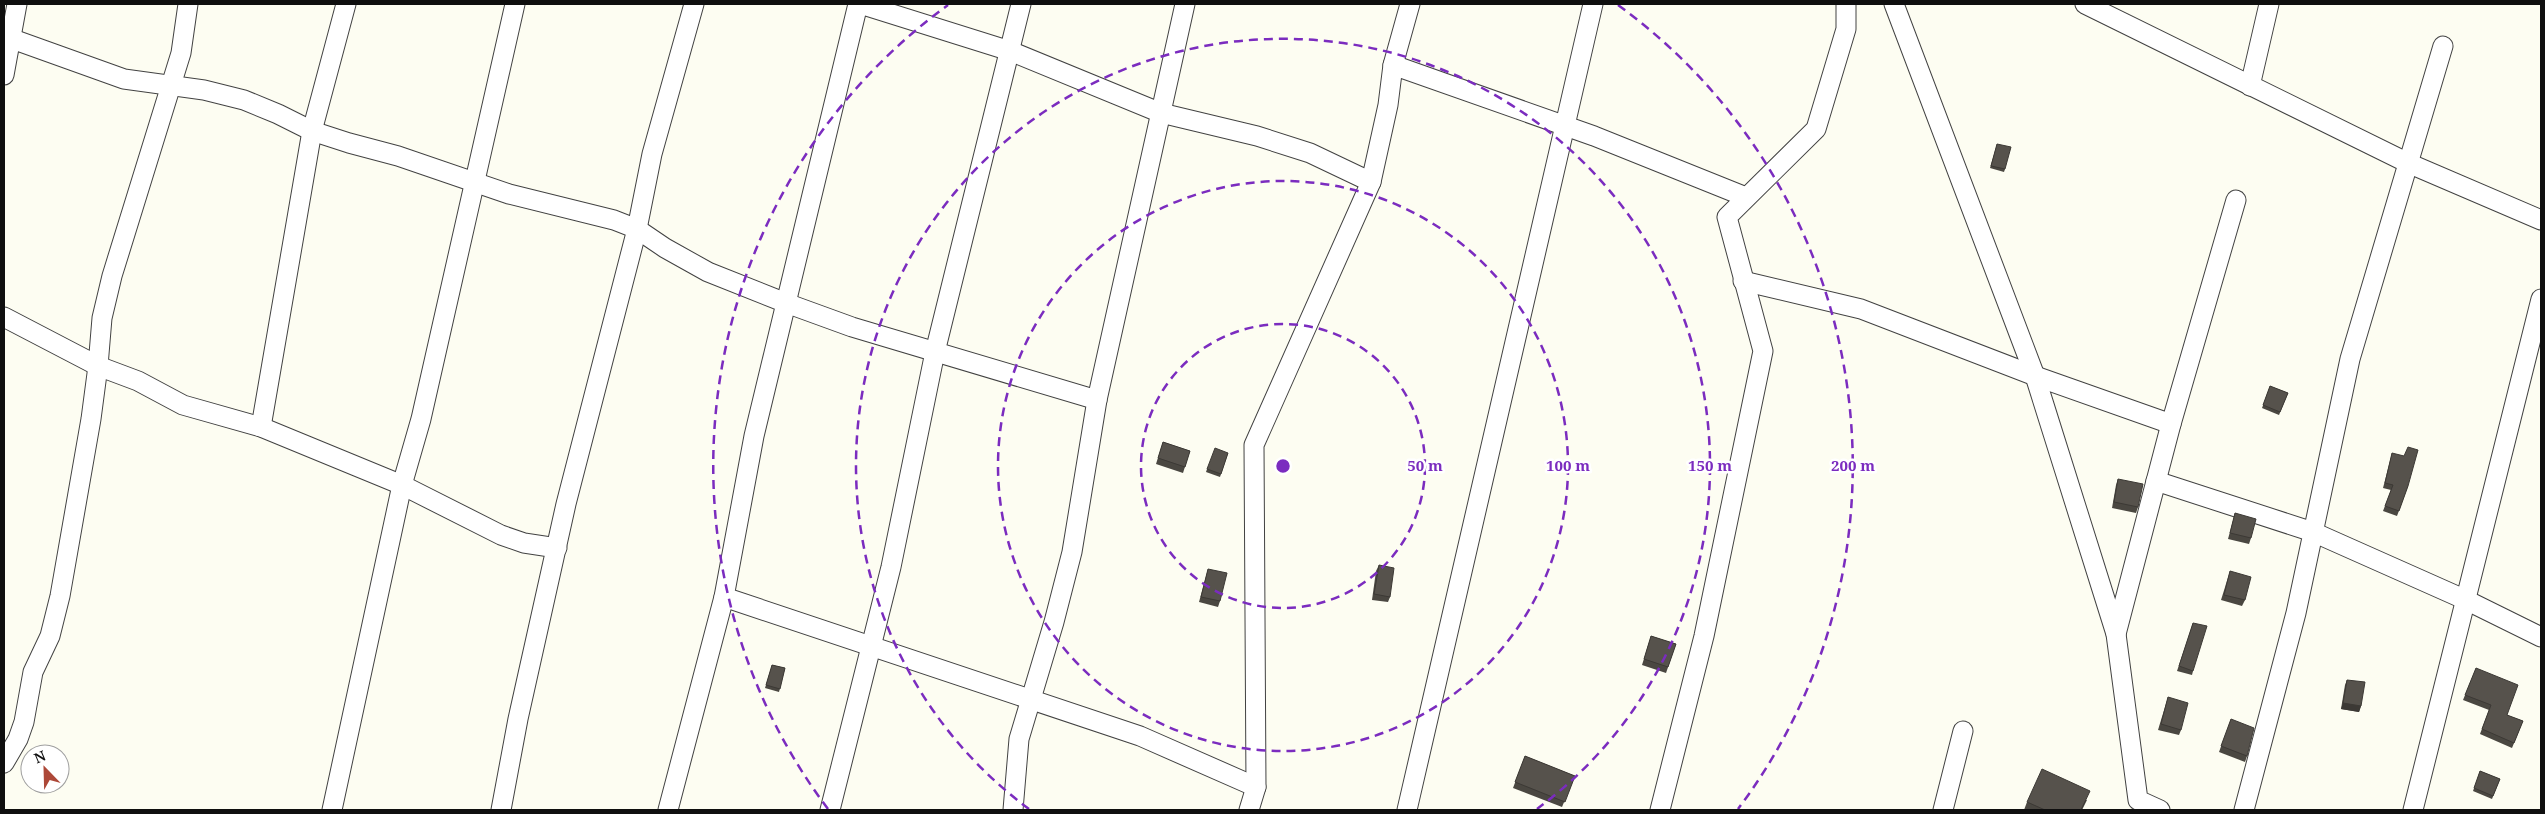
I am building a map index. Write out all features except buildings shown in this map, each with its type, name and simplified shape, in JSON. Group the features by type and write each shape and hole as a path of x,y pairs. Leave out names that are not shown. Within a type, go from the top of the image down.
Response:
{"street":[{"path":"4,75 7,37 17,4"},
{"path":"4,763 18,739 24,722 33,672 50,636 58,604 98,366 102,318 112,276 181,54 188,4"},
{"path":"260,427 312,131 346,4"},
{"path":"332,810 384,577 402,485 421,418 515,4"},
{"path":"501,810 518,719 571,485 637,229 652,154 694,4"},
{"path":"668,810 724,597 754,436 859,4 1010,51 1160,113 1257,136 1310,153 1371,182"},
{"path":"830,810 891,567 935,352 1021,4"},
{"path":"1012,810 1019,738 1072,552 1097,400 1185,4"},
{"path":"1249,810 1256,787 1254,445 1371,182 1388,105 1393,65 1410,4"},
{"path":"1407,810 1594,4"},
{"path":"1660,810 1704,636 1763,351 1727,217 1816,129 1846,29 1846,4"},
{"path":"1894,4 2034,376 2116,634 2136,805 2160,810"},
{"path":"2085,4 2408,163 2541,220"},
{"path":"2250,86 2269,4"},
{"path":"7,37 124,79 171,87 204,90 244,100 312,131 398,156 509,194 614,220 637,229 665,248 708,272 786,303 852,327 1097,400"},
{"path":"2244,810 2296,613 2350,360 2443,46"},
{"path":"1393,65 1567,126 1746,197"},
{"path":"2116,634 2171,424 2236,200"},
{"path":"1743,281 1861,309 2034,376 2171,424"},
{"path":"2413,810 2541,299"},
{"path":"4,318 98,366 138,381 183,405 260,427 402,485 500,535 524,543 557,548"},
{"path":"2156,481 2313,532 2466,600 2541,637"},
{"path":"724,597 1140,736 1256,787"},
{"path":"1943,810 1963,731"}]}
